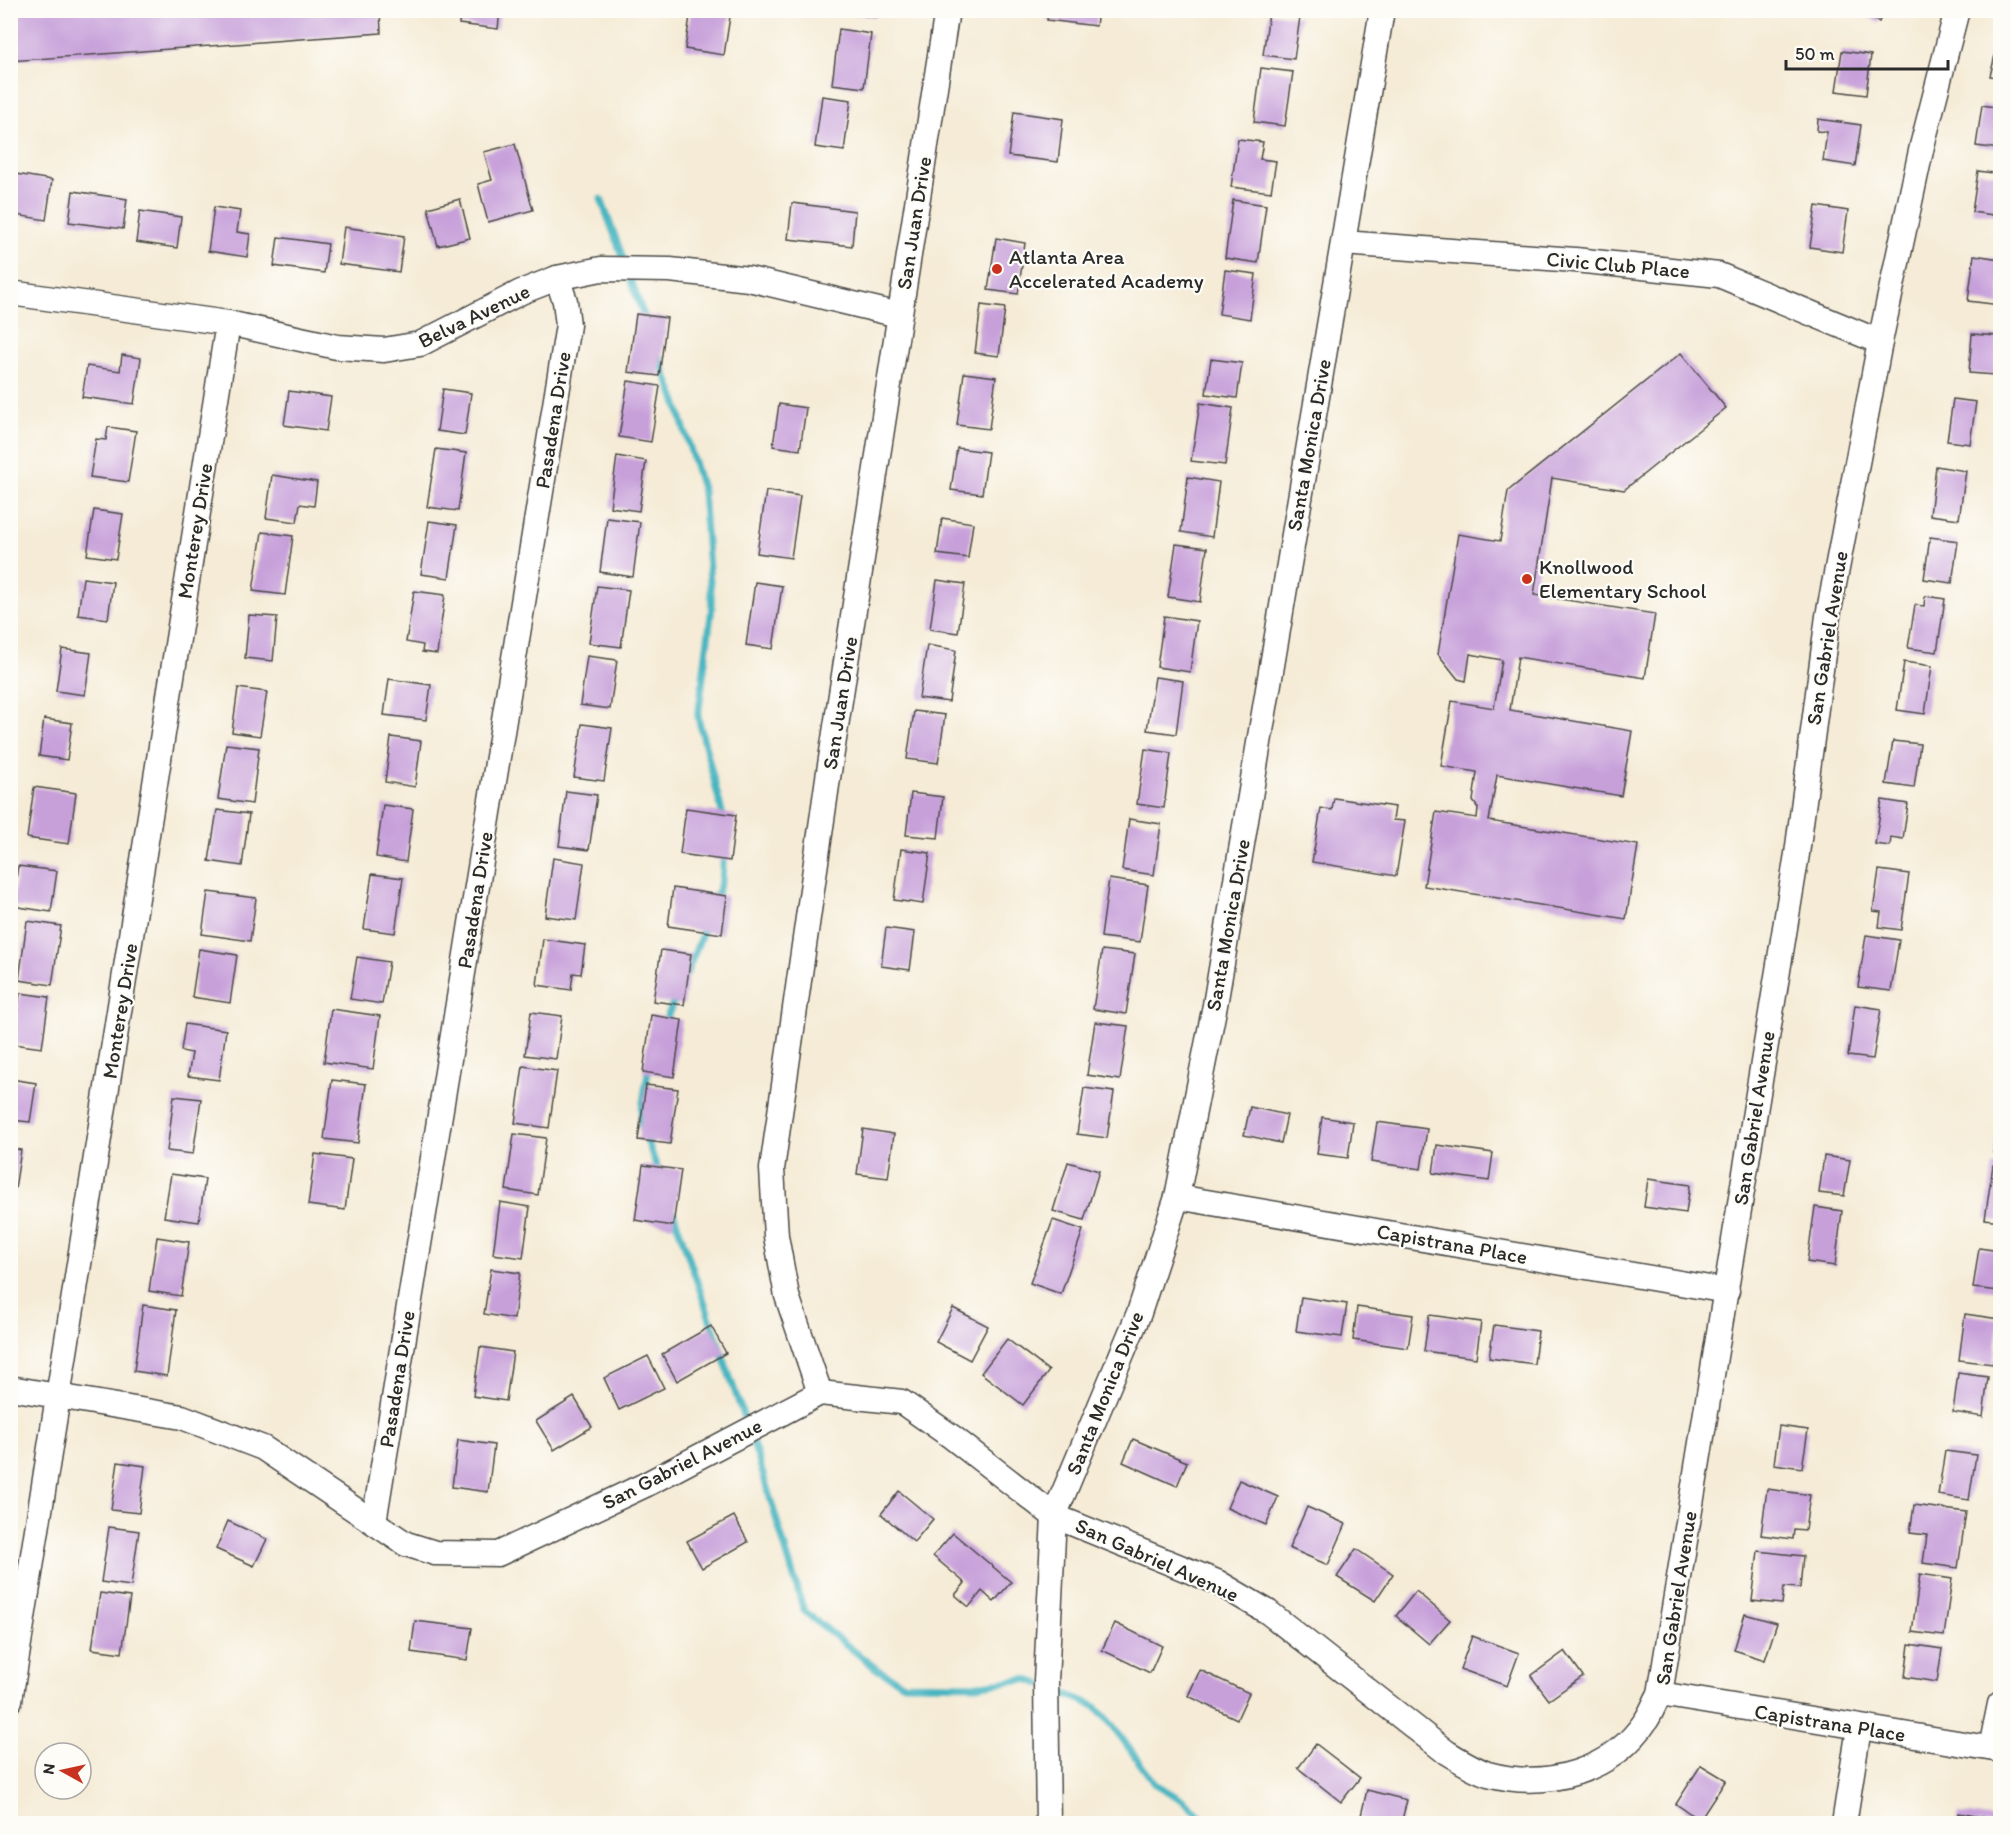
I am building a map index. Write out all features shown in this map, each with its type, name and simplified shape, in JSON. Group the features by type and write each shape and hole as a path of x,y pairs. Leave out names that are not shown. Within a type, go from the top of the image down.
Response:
{"street":[{"name":"San Juan Drive","path":"820,1393 788,1296 776,1236 772,1169 828,778 947,10"},
{"name":"Santa Monica Drive","path":"1048,1824 1046,1681 1054,1515 1139,1312 1177,1197 1215,1005 1382,10"},
{"name":"San Gabriel Avenue","path":"10,1388 183,1417 263,1448 406,1544 435,1553 498,1554 645,1485 820,1393 902,1402 1054,1515 1217,1582 1268,1612 1446,1752 1485,1773 1512,1779 1560,1778 1588,1769 1606,1759 1630,1739 1646,1720 1660,1694 1797,854 1828,616 1880,342 1922,146 1957,10"},
{"name":"Civic Club Place","path":"1343,243 1575,260 1719,275 1880,342"},
{"name":"Belva Avenue","path":"10,293 228,323 337,347 384,350 420,344 521,292 556,278 601,269 670,270 749,279 899,315"},
{"name":"Pasadena Drive","path":"374,1522 568,325 565,302 556,278"},
{"name":"Monterey Drive","path":"10,1700 60,1397 228,323"},
{"name":"Capistrana Place","path":"1177,1197 1726,1292"},
{"name":"Capistrana Place","path":"1660,1694 1996,1749"},
{"path":"1996,1749 2001,1704"},
{"path":"1844,1824 1859,1728"}],"building":[{"path":"10,10 380,10 381,33 10,61"},
{"path":"460,10 500,10 498,29 459,24"},
{"path":"691,10 731,10 724,55 685,49"},
{"path":"845,10 877,10 876,17 845,13"},
{"path":"1048,10 1098,10 1096,26 1047,20"},
{"path":"1853,10 1884,10 1879,22"},
{"path":"1269,13 1300,17 1294,59 1263,55"},
{"path":"839,29 871,34 864,88 832,84"},
{"path":"2000,35 2000,78 1990,76"},
{"path":"1842,51 1871,55 1866,95 1836,91"},
{"path":"1261,68 1293,72 1285,126 1254,122"},
{"path":"822,96 851,100 844,151 815,147"},
{"path":"1982,105 2000,108 2000,149 1976,146"},
{"path":"1014,112 1063,119 1058,162 1008,156"},
{"path":"1818,119 1861,125 1855,166 1823,161 1827,132 1817,131"},
{"path":"1238,139 1263,142 1260,159 1276,161 1271,192 1231,187"},
{"path":"515,144 533,210 488,222 478,184 492,180 484,152"},
{"path":"1978,171 2000,174 2000,216 1972,212"},
{"path":"16,174 52,180 46,220 10,214"},
{"path":"73,191 127,199 123,229 69,222"},
{"path":"460,199 470,238 438,246 428,208"},
{"path":"1233,200 1266,205 1258,263 1225,258"},
{"path":"792,203 855,211 852,246 788,239"},
{"path":"1816,206 1848,211 1842,252 1810,247"},
{"path":"214,207 240,211 237,232 250,234 247,257 208,251"},
{"path":"140,211 181,217 177,248 136,242"},
{"path":"344,227 404,236 399,272 339,264"},
{"path":"278,237 328,244 324,273 274,266"},
{"path":"996,238 1025,243 1018,294 988,290"},
{"path":"1974,255 2000,259 2000,305 1968,301"},
{"path":"1225,270 1256,274 1250,319 1219,314"},
{"path":"981,305 1005,308 999,356 975,353"},
{"path":"636,314 667,318 659,376 628,372"},
{"path":"1972,334 1998,336 1995,375 1969,373"},
{"path":"1681,353 1726,408 1624,490 1552,478 1534,595 1655,614 1645,678 1518,657 1510,710 1632,731 1621,796 1497,775 1489,821 1638,845 1626,919 1424,886 1436,812 1477,818 1478,808 1473,801 1477,772 1441,766 1452,701 1494,708 1502,660 1470,654 1466,681 1458,679 1438,654 1458,534 1500,541 1508,491"},
{"path":"122,355 141,358 134,404 82,397 87,366 120,371"},
{"path":"1211,359 1242,363 1237,398 1206,394"},
{"path":"964,373 996,377 989,429 957,425"},
{"path":"628,381 660,386 651,442 619,437"},
{"path":"443,389 471,393 465,435 437,431"},
{"path":"289,391 331,397 326,431 284,425"},
{"path":"1953,399 1976,402 1970,444 1947,441"},
{"path":"1200,403 1233,408 1225,465 1191,461"},
{"path":"779,404 806,408 800,450 773,446"},
{"path":"108,427 136,431 128,482 90,477 96,439 106,440"},
{"path":"957,448 988,452 982,494 951,490"},
{"path":"436,449 466,453 458,511 427,507"},
{"path":"617,456 646,461 639,511 610,507"},
{"path":"1936,466 1966,471 1959,519 1930,515"},
{"path":"272,475 317,482 314,506 300,504 297,522 266,518"},
{"path":"1188,477 1219,482 1212,537 1181,532"},
{"path":"766,491 800,496 791,558 757,553"},
{"path":"94,510 123,514 116,559 87,555"},
{"path":"607,518 640,522 633,577 600,572"},
{"path":"942,518 973,523 968,558 937,554"},
{"path":"429,521 457,525 449,578 421,574"},
{"path":"262,532 293,536 285,595 253,591"},
{"path":"1930,537 1958,541 1952,583 1924,579"},
{"path":"1176,544 1207,548 1200,602 1168,597"},
{"path":"83,578 113,582 108,619 78,615"},
{"path":"937,580 965,584 958,633 930,629"},
{"path":"755,582 782,586 773,649 746,645"},
{"path":"597,586 629,590 621,647 589,643"},
{"path":"414,591 445,595 437,654 422,652 423,645 406,642"},
{"path":"1925,596 1945,599 1937,652 1908,648 1915,605 1924,606"},
{"path":"249,615 277,617 273,661 245,658"},
{"path":"1164,616 1197,621 1190,672 1157,667"},
{"path":"927,645 956,650 949,702 919,698"},
{"path":"62,649 91,653 85,695 56,691"},
{"path":"587,656 617,660 610,709 580,705"},
{"path":"1904,662 1932,666 1925,714 1897,710"},
{"path":"1155,677 1183,681 1176,734 1147,730"},
{"path":"389,679 431,685 426,720 384,715"},
{"path":"238,688 267,692 260,736 232,732"},
{"path":"914,711 945,715 938,763 907,759"},
{"path":"44,719 72,723 67,760 39,756"},
{"path":"582,724 612,728 604,781 574,777"},
{"path":"391,737 421,741 415,787 385,782"},
{"path":"1893,741 1920,744 1914,788 1886,784"},
{"path":"226,744 259,748 252,804 218,799"},
{"path":"1145,749 1171,753 1164,808 1137,804"},
{"path":"34,787 76,793 69,844 27,838"},
{"path":"566,791 597,795 589,850 559,846"},
{"path":"911,793 943,797 938,838 906,835"},
{"path":"1334,798 1395,807 1393,820 1405,821 1396,876 1312,862 1321,808 1332,810"},
{"path":"1882,800 1908,804 1903,839 1891,837 1890,846 1875,844"},
{"path":"383,805 413,809 406,862 376,857"},
{"path":"686,808 736,815 730,861 680,854"},
{"path":"217,810 249,814 242,866 209,861"},
{"path":"1129,819 1161,824 1154,875 1122,870"},
{"path":"901,849 930,853 923,904 894,900"},
{"path":"553,858 584,863 576,920 545,916"},
{"path":"18,866 57,871 51,912 12,906"},
{"path":"1879,870 1909,874 1901,930 1879,927 1881,912 1873,911"},
{"path":"372,874 403,878 395,933 364,929"},
{"path":"1109,879 1148,885 1140,942 1101,937"},
{"path":"673,888 727,896 722,934 668,926"},
{"path":"208,892 256,898 250,941 202,934"},
{"path":"27,921 61,926 52,985 19,980"},
{"path":"886,928 915,932 910,970 881,966"},
{"path":"1866,935 1899,940 1891,991 1858,987"},
{"path":"543,939 585,945 581,974 573,973 571,990 537,985"},
{"path":"199,949 237,955 230,1003 192,997"},
{"path":"661,950 691,954 684,1005 653,1001"},
{"path":"1102,950 1135,954 1126,1014 1093,1009"},
{"path":"357,957 389,962 382,1004 350,999"},
{"path":"20,993 49,997 42,1048 13,1044"},
{"path":"1855,1005 1881,1009 1873,1059 1848,1056"},
{"path":"331,1009 380,1016 373,1069 324,1062"},
{"path":"531,1012 562,1016 556,1059 525,1055"},
{"path":"651,1015 682,1020 674,1077 643,1072"},
{"path":"1095,1022 1128,1026 1120,1080 1087,1075"},
{"path":"185,1024 226,1030 219,1080 188,1076 192,1053 181,1051"},
{"path":"523,1066 557,1071 549,1128 515,1123"},
{"path":"10,1079 36,1083 30,1122 10,1120"},
{"path":"332,1080 366,1084 358,1143 324,1139"},
{"path":"646,1085 678,1089 670,1144 638,1140"},
{"path":"1084,1088 1114,1092 1107,1138 1077,1134"},
{"path":"174,1096 201,1099 193,1154 167,1151"},
{"path":"1250,1107 1287,1115 1281,1143 1244,1135"},
{"path":"1322,1117 1353,1122 1348,1158 1317,1154"},
{"path":"1377,1122 1427,1129 1421,1169 1371,1162"},
{"path":"2000,1125 2000,1154 1994,1153"},
{"path":"863,1129 894,1134 888,1178 857,1174"},
{"path":"514,1134 546,1138 538,1195 506,1190"},
{"path":"1437,1145 1493,1153 1489,1181 1433,1173"},
{"path":"10,1148 21,1150 15,1189 10,1189"},
{"path":"315,1154 352,1159 345,1210 308,1205"},
{"path":"1824,1156 1850,1160 1844,1196 1819,1193"},
{"path":"1068,1162 1099,1171 1084,1220 1053,1211"},
{"path":"643,1165 681,1170 673,1226 635,1220"},
{"path":"1993,1165 2000,1166 2000,1221 1985,1219"},
{"path":"171,1174 205,1179 199,1222 164,1217"},
{"path":"1648,1179 1690,1185 1686,1213 1644,1207"},
{"path":"500,1202 530,1207 523,1258 493,1254"},
{"path":"1815,1207 1842,1211 1835,1266 1807,1262"},
{"path":"1053,1220 1083,1230 1061,1294 1030,1283"},
{"path":"157,1237 189,1242 181,1296 149,1291"},
{"path":"1979,1248 2000,1251 2000,1291 1973,1288"},
{"path":"491,1269 520,1273 514,1319 484,1314"},
{"path":"1301,1297 1347,1304 1342,1337 1296,1331"},
{"path":"143,1305 176,1310 167,1376 134,1371"},
{"path":"1357,1307 1413,1315 1408,1348 1353,1340"},
{"path":"953,1308 988,1326 970,1360 936,1342"},
{"path":"1965,1314 1999,1319 1993,1364 1959,1360"},
{"path":"1429,1315 1481,1322 1476,1358 1424,1351"},
{"path":"1494,1325 1538,1331 1534,1364 1489,1358"},
{"path":"711,1326 726,1353 677,1381 662,1354"},
{"path":"1007,1339 1049,1371 1023,1405 981,1373"},
{"path":"480,1347 513,1352 506,1401 473,1396"},
{"path":"648,1356 664,1388 619,1410 604,1378"},
{"path":"1958,1373 1988,1377 1983,1417 1953,1412"},
{"path":"574,1397 592,1427 554,1450 536,1421"},
{"path":"1779,1426 1808,1430 1802,1468 1774,1464"},
{"path":"1133,1439 1187,1462 1177,1486 1123,1462"},
{"path":"458,1440 494,1445 488,1492 452,1487"},
{"path":"1945,1451 1976,1455 1969,1500 1938,1495"},
{"path":"118,1462 145,1466 139,1513 111,1510"},
{"path":"1239,1480 1278,1497 1266,1525 1227,1508"},
{"path":"1767,1489 1810,1495 1805,1530 1794,1529 1793,1539 1761,1535"},
{"path":"899,1491 933,1519 914,1542 881,1514"},
{"path":"1914,1505 1966,1512 1958,1568 1923,1563 1927,1535 1910,1533"},
{"path":"1307,1507 1346,1524 1328,1565 1289,1548"},
{"path":"734,1516 748,1542 702,1568 687,1541"},
{"path":"228,1521 267,1539 254,1566 216,1549"},
{"path":"109,1527 139,1531 131,1586 101,1582"},
{"path":"953,1533 1011,1582 994,1602 982,1591 969,1607 955,1595 965,1583 933,1556"},
{"path":"1356,1549 1393,1574 1375,1601 1337,1577"},
{"path":"1758,1551 1803,1556 1800,1588 1784,1587 1782,1604 1752,1601"},
{"path":"1920,1574 1952,1579 1944,1636 1912,1632"},
{"path":"1416,1591 1450,1620 1429,1644 1396,1616"},
{"path":"100,1593 130,1597 122,1653 92,1649"},
{"path":"1745,1614 1777,1623 1765,1660 1734,1650"},
{"path":"415,1621 472,1628 467,1660 411,1652"},
{"path":"1115,1623 1162,1646 1150,1673 1102,1650"},
{"path":"1472,1636 1519,1653 1507,1686 1460,1669"},
{"path":"1909,1644 1942,1649 1937,1682 1905,1677"},
{"path":"1565,1651 1583,1676 1549,1700 1531,1676"},
{"path":"1200,1670 1249,1693 1237,1719 1188,1696"},
{"path":"1316,1744 1360,1778 1341,1802 1298,1768"},
{"path":"1701,1765 1726,1780 1700,1820 1676,1804"},
{"path":"1367,1790 1407,1800 1401,1824 1359,1824"},
{"path":"1958,1813 2000,1820 2000,1824 1956,1824"}],"waterway":[{"path":"601,199 623,258"},
{"path":"631,281 647,324"},
{"path":"658,354 675,398 703,492 712,607 698,717 724,820"},
{"path":"714,902 722,880 724,852"},
{"path":"686,975 706,924"},
{"path":"664,1024 676,996"},
{"path":"649,1066 640,1121 659,1173"},
{"path":"672,1209 759,1461 804,1611 878,1670 904,1684 981,1685 1026,1679 1040,1684"},
{"path":"1051,1688 1095,1706 1113,1726 1155,1784 1184,1801 1209,1824"}],"place":[{"name":"Atlanta Area Accelerated Academy","path":"997,269"},
{"name":"Knollwood Elementary School","path":"1527,579"}]}
